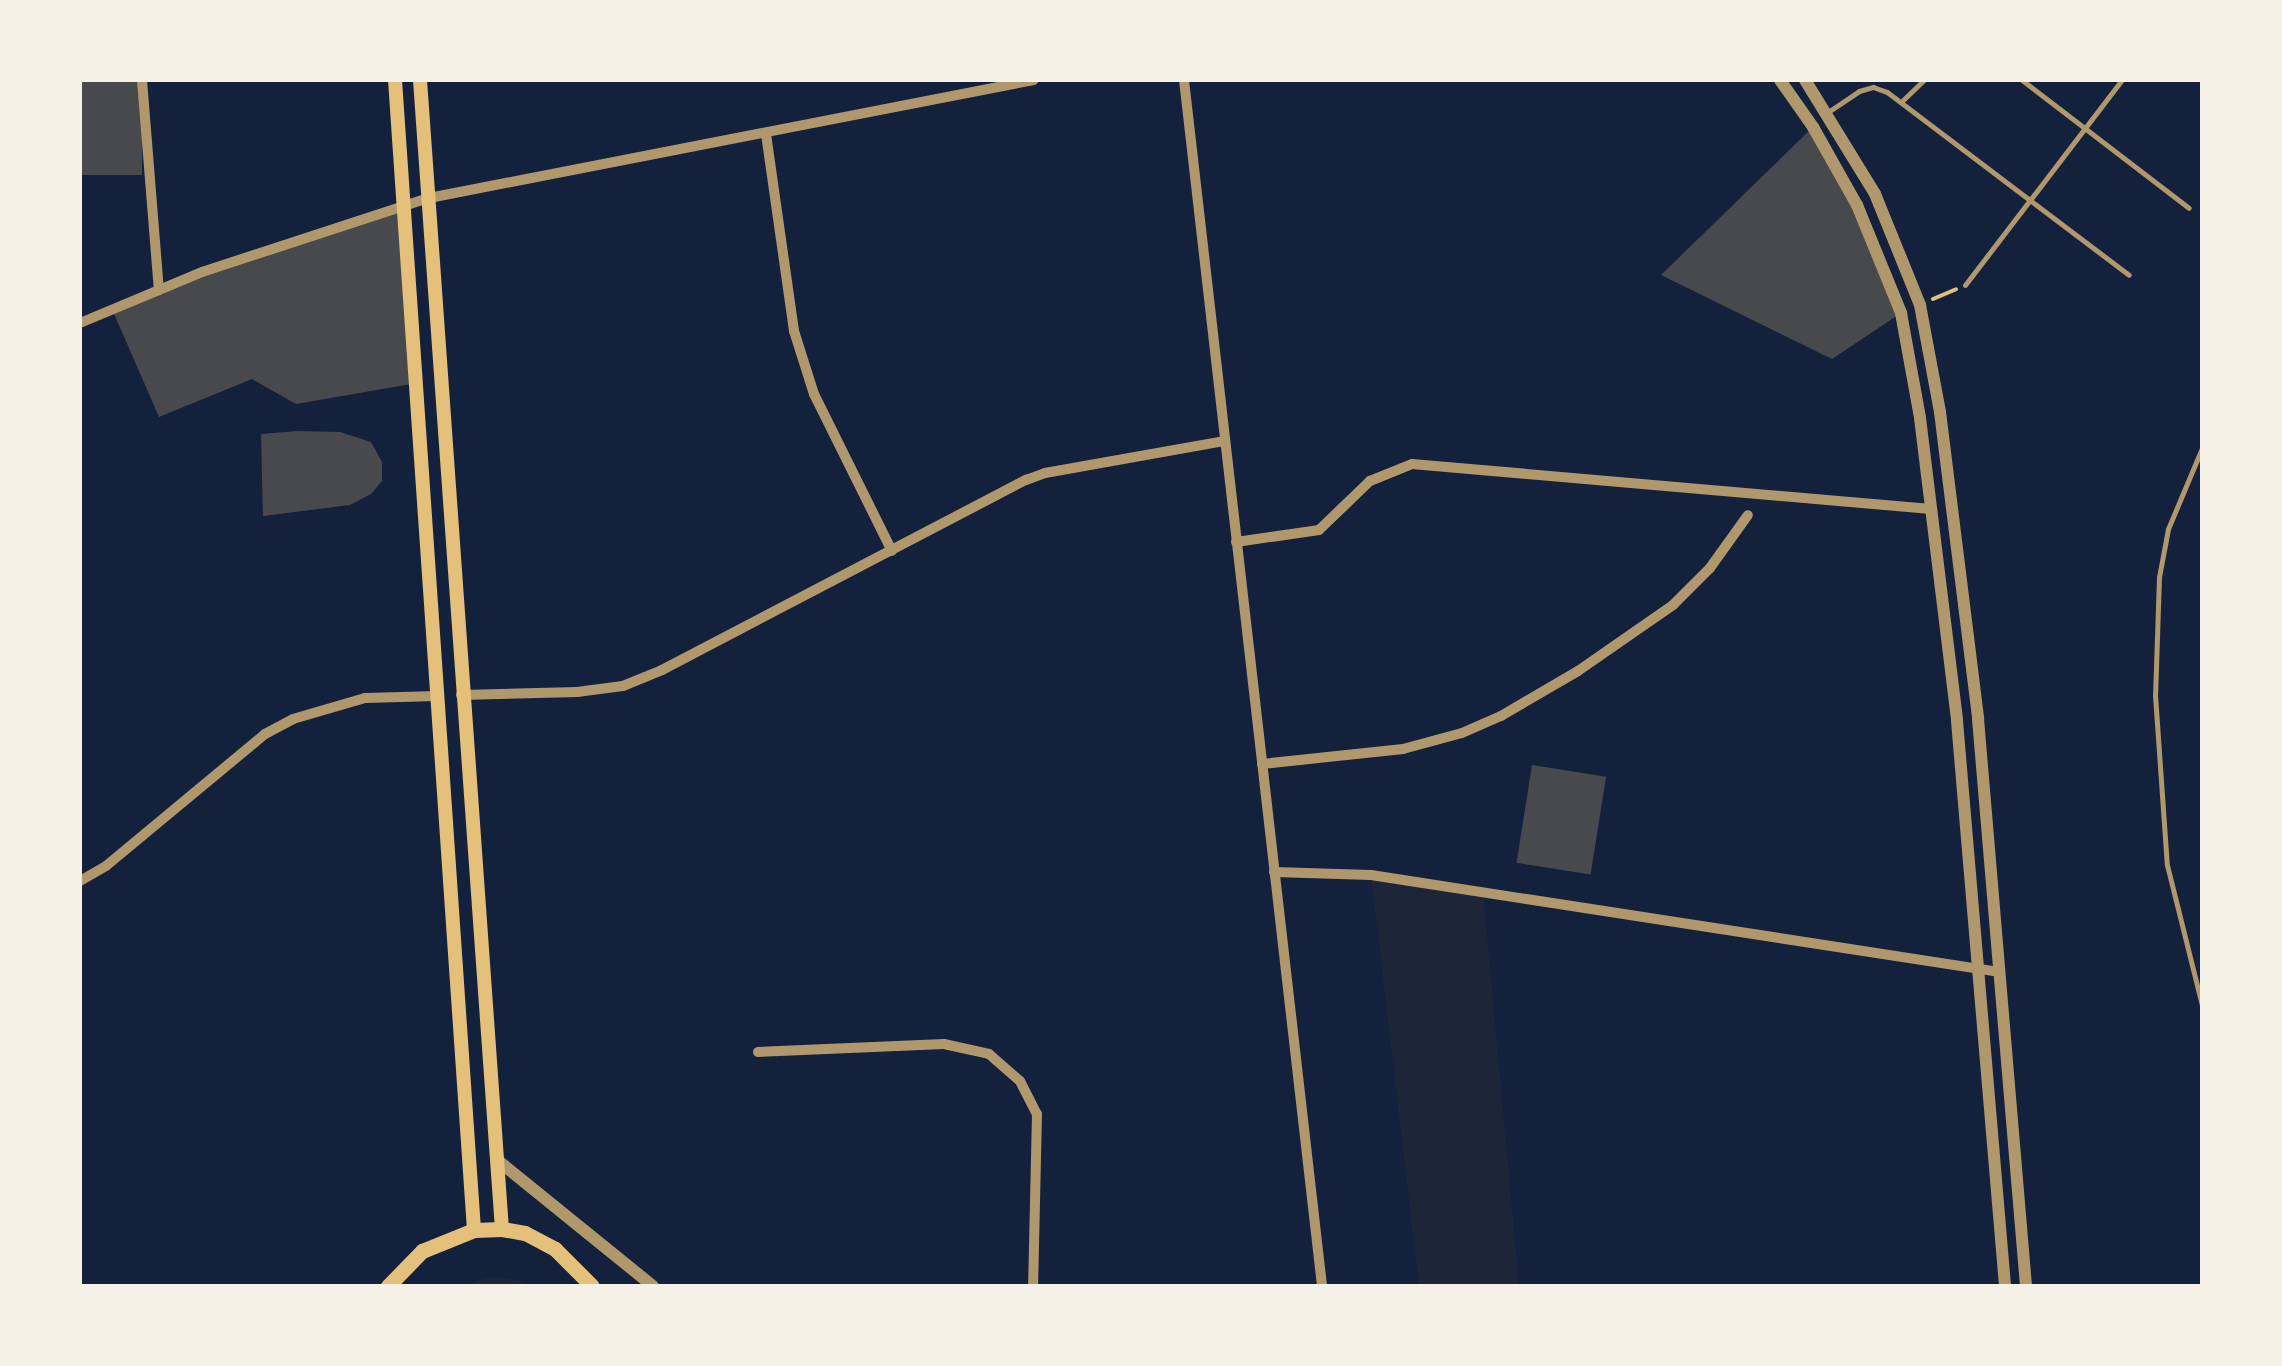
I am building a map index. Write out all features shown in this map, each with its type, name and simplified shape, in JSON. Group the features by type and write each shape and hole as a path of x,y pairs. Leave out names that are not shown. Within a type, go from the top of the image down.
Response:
{"main road":[{"path":"395,80 474,1230"},
{"path":"420,80 502,1229"},
{"path":"388,1286 422,1250 474,1230 502,1229 525,1233 555,1248 592,1286"}],"street":[{"path":"142,80 159,290"},
{"path":"80,323 159,290 429,198 1034,80"},
{"path":"1184,80 1322,1286"},
{"path":"1780,80 1813,127 1856,204 1901,313 1932,509 1957,722 2005,1286"},
{"path":"1805,80 1875,194 1920,305 1940,412 1978,719 2026,1286"},
{"path":"766,134 794,330 814,394 892,551"},
{"path":"462,695 577,692 622,686 662,670 1045,472 1225,440"},
{"path":"1236,542 1318,530 1370,481 1412,464 1932,509"},
{"path":"1262,764 1403,749 1462,733 1501,716 1578,670 1672,605 1710,568 1748,516"},
{"path":"80,881 106,866 266,734 293,719 365,698 438,696"},
{"path":"1274,872 1371,874 1999,972"},
{"path":"758,1052 944,1044 989,1054 1020,1081 1037,1114 1033,1286"},
{"path":"496,1159 653,1286"}],"lane":[{"path":"1901,102 1924,80"},
{"path":"2022,80 2188,208"},
{"path":"1965,285 2122,80"},
{"path":"1828,112 1859,91 1873,88 1901,102 2129,275"},
{"path":"2202,448 2168,529 2159,578 2155,695 2168,864 2202,1006"}],"path":[{"path":"1920,305 1965,285"}],"shaded area":[{"path":"1371,875 1483,891 1519,1286 1419,1286"},
{"path":"494,1276 520,1281 529,1286 460,1286"}],"building":[{"path":"80,80 142,80 142,175 80,175"},
{"path":"1813,127 1857,205 1901,313 1832,359 1661,275"},
{"path":"404,205 417,383 296,404 252,379 159,417 112,309 202,272"},
{"path":"340,432 371,442 382,462 382,481 371,494 350,505 263,516 261,434"},
{"path":"1532,765 1606,777 1591,875 1517,863"}]}
